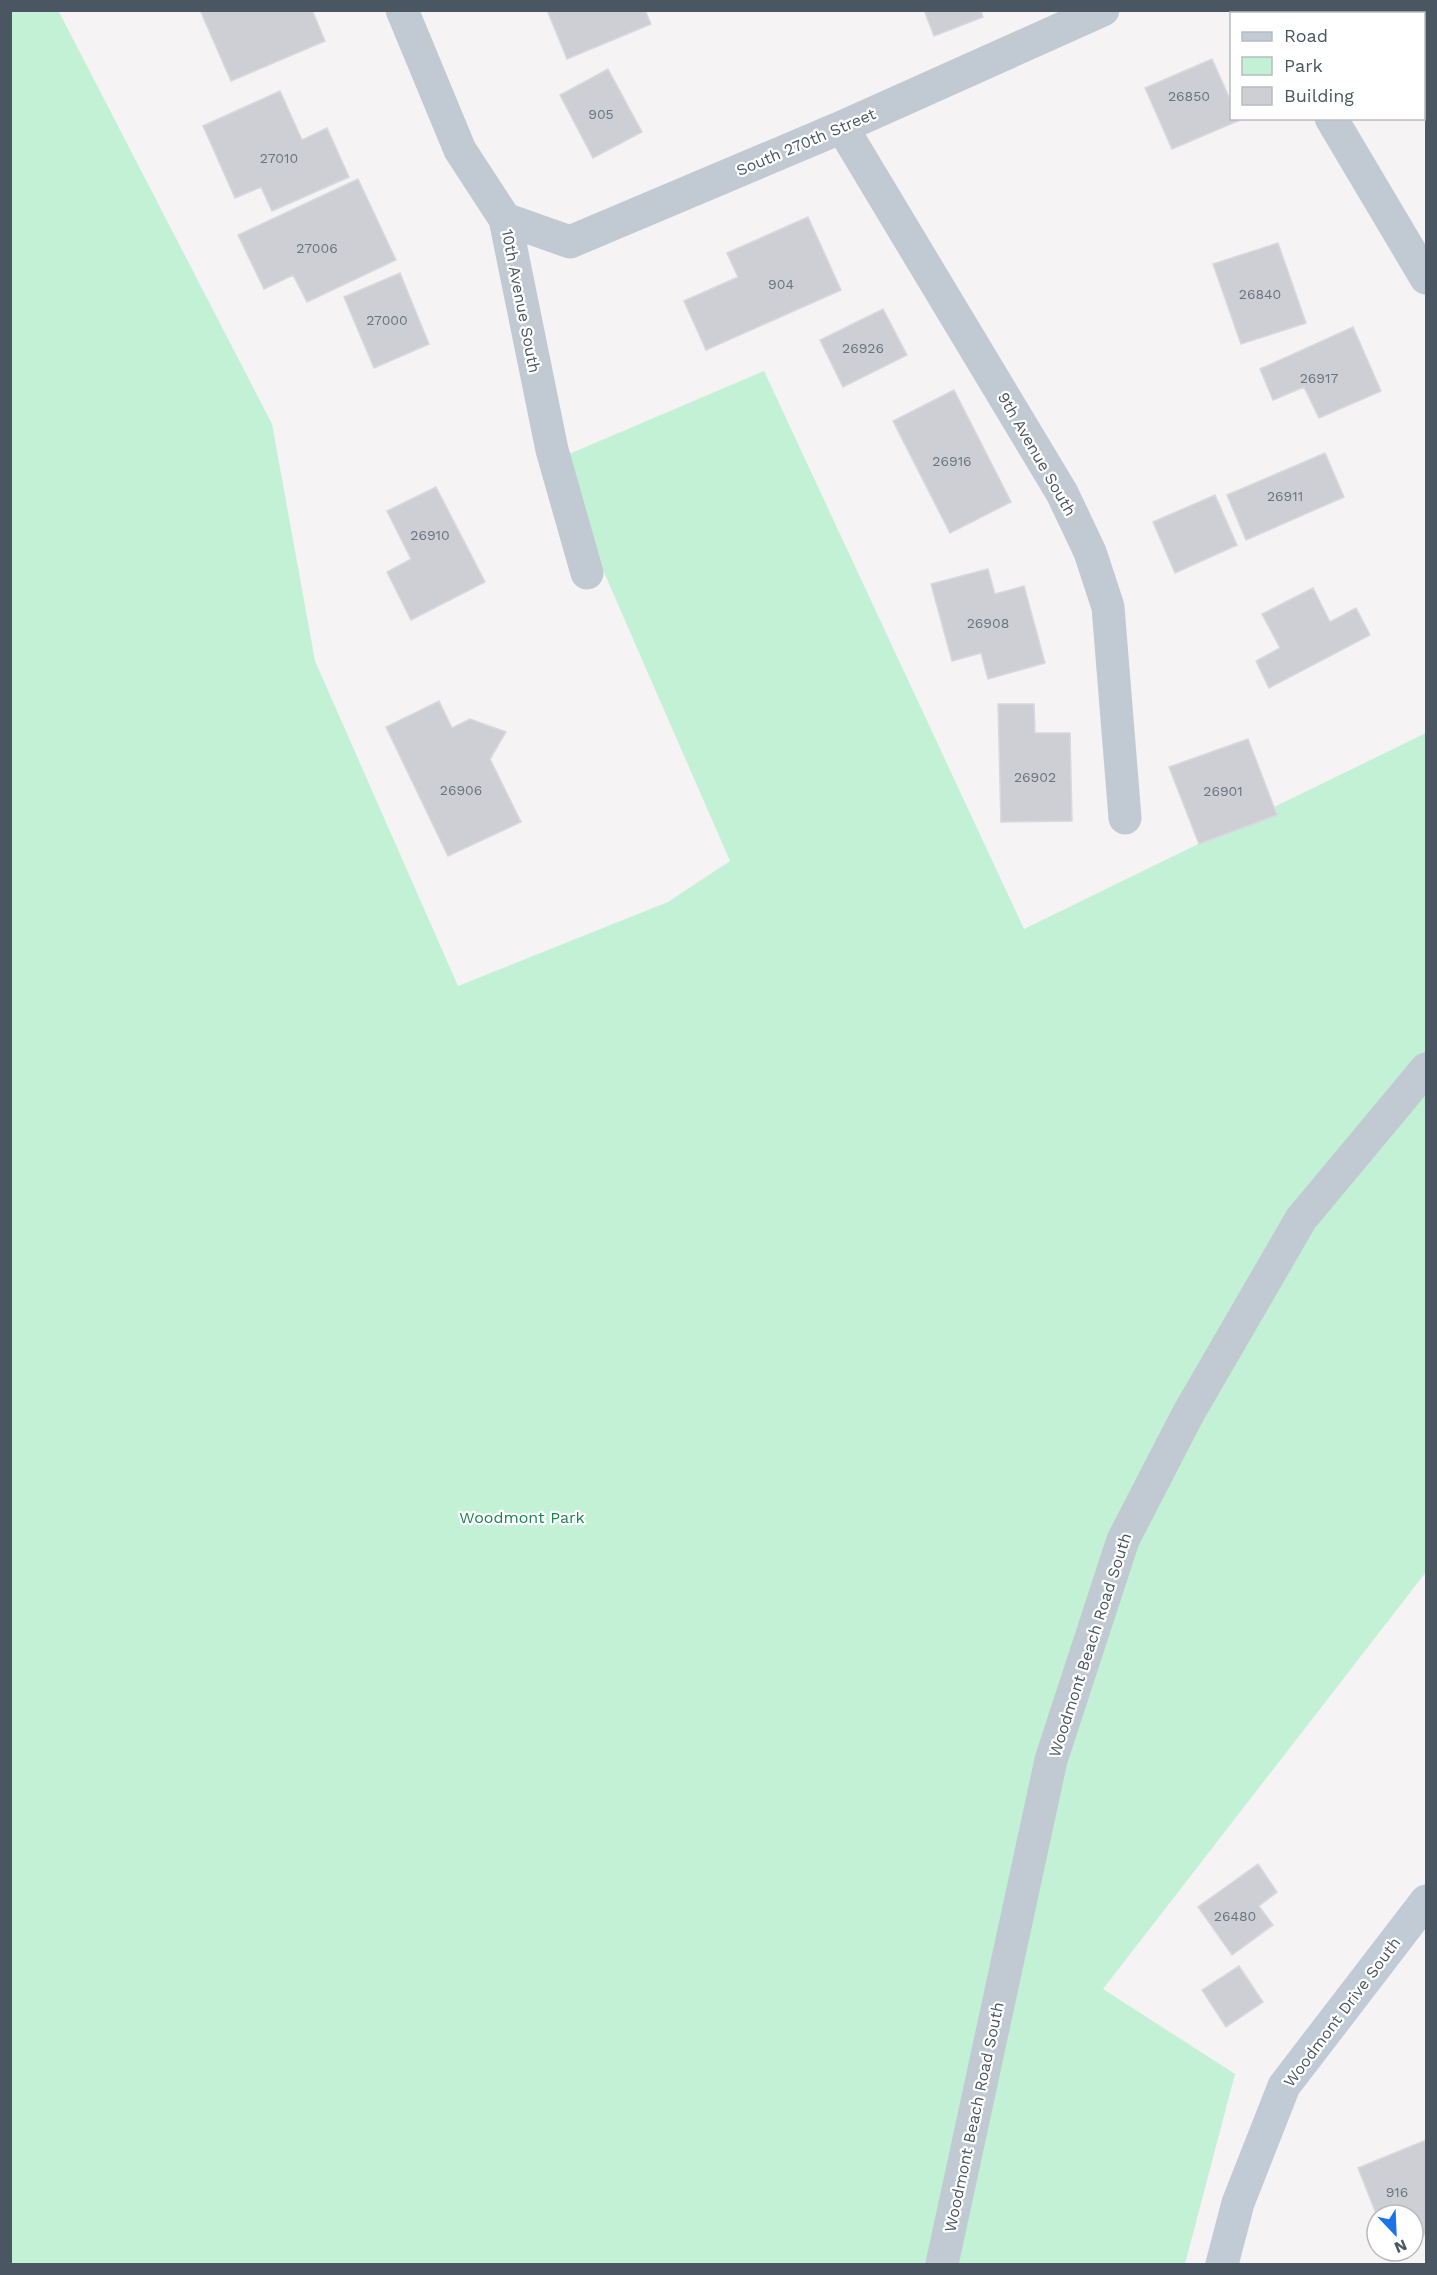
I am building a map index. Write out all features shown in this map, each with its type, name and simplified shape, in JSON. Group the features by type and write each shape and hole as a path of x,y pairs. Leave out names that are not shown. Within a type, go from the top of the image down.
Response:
{"main road":[{"name":"Woodmont Drive South","path":"1222,2265 1238,2203 1284,2086 1426,1901"}],"street":[{"name":"10th Avenue South","path":"402,10 460,150 505,219 552,450 587,573"},
{"name":"South 270th Street","path":"505,219 570,242 842,127 1104,10"},
{"path":"1332,120 1426,278"},
{"name":"9th Avenue South","path":"842,127 1062,492 1090,552 1108,607 1125,818"},
{"name":"Woodmont Beach Road South","path":"942,2265 1051,1760 1123,1540 1188,1414 1300,1219 1426,1069"}],"green space":[{"name":"Woodmont Park","path":"58,10 272,424 315,661 458,986 668,902 730,861 555,460 764,371 1024,929 1426,733 1426,1572 1103,1989 1235,2074 1185,2264 11,2264 10,11"}],"building":[{"path":"200,10 312,10 325,41 231,81"},
{"path":"547,10 645,10 651,24 567,59"},
{"path":"924,10 981,10 983,17 934,36"},
{"path":"1212,59 1230,100 1230,120 1238,121 1172,149 1145,88"},
{"path":"608,69 642,132 593,158 560,95"},
{"path":"280,91 302,140 327,128 349,177 272,211 261,187 235,198 203,126"},
{"path":"358,179 396,260 307,302 293,275 264,289 238,235"},
{"path":"808,217 841,290 706,350 684,301 738,277 727,253"},
{"path":"1278,243 1306,323 1241,344 1213,264"},
{"path":"400,273 429,344 374,368 344,297"},
{"path":"883,309 907,355 843,387 820,340"},
{"path":"1353,327 1381,391 1319,418 1304,387 1273,400 1260,369"},
{"path":"954,390 1011,502 950,533 893,421"},
{"path":"1325,453 1344,497 1246,540 1227,495"},
{"path":"436,487 485,582 411,620 387,572 411,559 387,511"},
{"path":"1215,495 1237,545 1175,573 1153,522"},
{"path":"988,569 995,594 1024,586 1045,663 988,679 981,653 952,661 931,584"},
{"path":"1313,588 1330,622 1356,608 1370,635 1269,688 1256,661 1280,648 1262,614"},
{"path":"439,701 452,728 470,719 506,732 490,759 521,822 448,856 386,727"},
{"path":"998,704 1034,704 1035,733 1070,733 1072,821 1001,822"},
{"path":"1248,739 1277,815 1199,844 1169,767"},
{"path":"1258,1864 1277,1892 1259,1906 1273,1925 1232,1955 1198,1907"},
{"path":"1239,1966 1263,2002 1226,2027 1202,1990"},
{"path":"1426,2140 1426,2234 1425,2203 1372,2203 1358,2168"}]}
